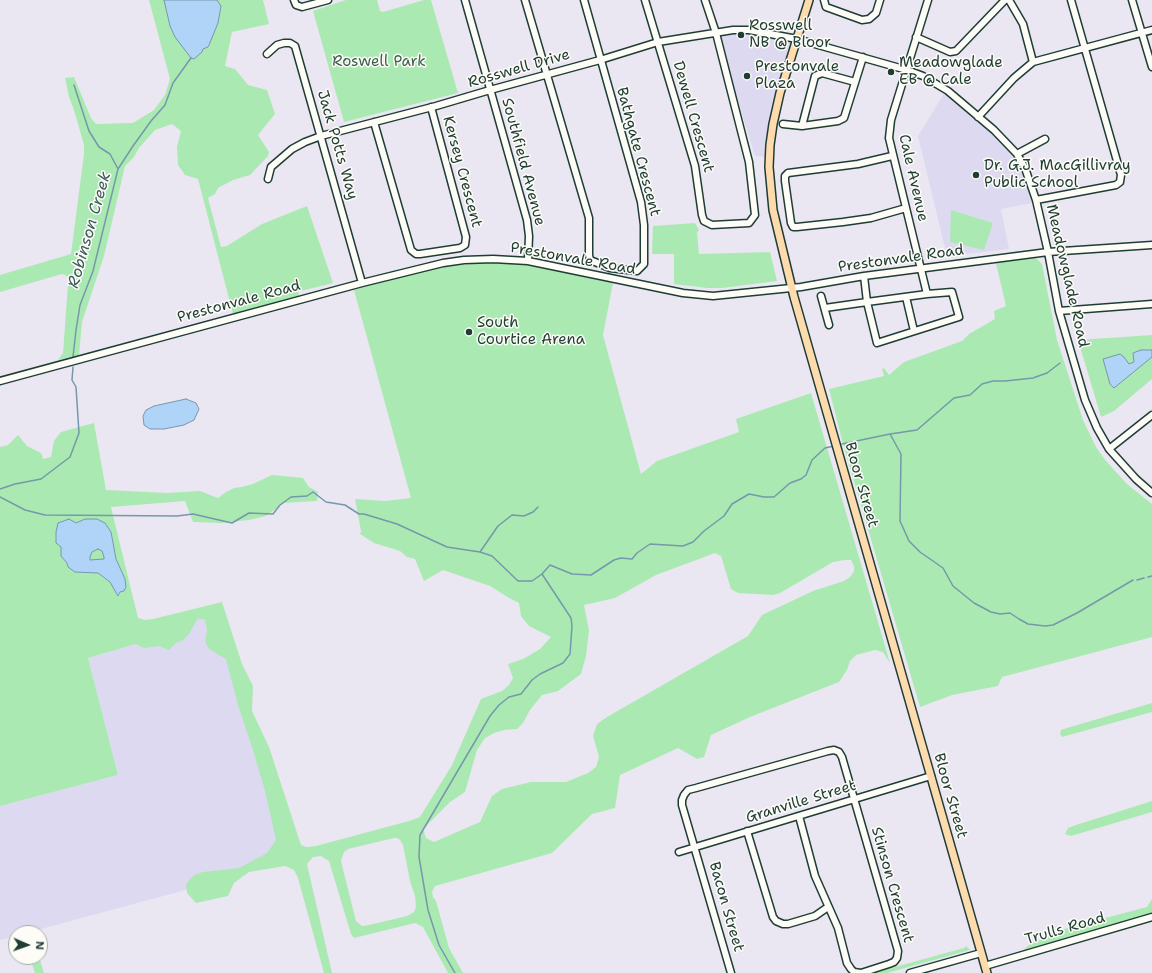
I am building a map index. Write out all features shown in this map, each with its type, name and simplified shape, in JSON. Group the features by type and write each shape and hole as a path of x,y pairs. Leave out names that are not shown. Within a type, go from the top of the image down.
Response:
{"main road":[{"name":"Bloor Street","path":"809,0 780,93 773,124 769,167 773,210 792,288 986,970"}],"street":[{"path":"294,0 298,6 302,7 328,0"},
{"name":"Southfield Avenue","path":"465,0 527,220 529,236 528,262"},
{"path":"526,0 548,73"},
{"path":"584,0 600,60"},
{"path":"645,0 658,42"},
{"path":"705,0 716,33"},
{"path":"824,0 826,7 862,20 869,19 876,13 880,0"},
{"name":"Cale Avenue","path":"927,294 892,156 889,130 928,0"},
{"path":"916,37 950,52 956,51 1005,0"},
{"path":"1009,0 1023,24 1033,62"},
{"path":"1036,200 1116,185 1120,182 1121,175 1071,0"},
{"path":"1132,0 1152,67"},
{"name":"Rosswell Drive","path":"268,179 271,167 288,152 305,142 321,136 431,108 658,42 716,33 749,30 797,39"},
{"path":"978,117 1014,78 1033,62 1152,30"},
{"name":"Dewell Crescent","path":"658,42 695,166 704,221 712,224 749,223 755,215 749,162 716,33"},
{"name":"Meadowglade Road","path":"797,39 863,57 923,76 942,87 994,130 1017,154 1025,168 1036,200 1060,310 1085,400 1097,428 1109,449 1136,479 1152,493"},
{"name":"Jack Potts Way","path":"267,54 278,45 284,43 290,43 295,46 362,283"},
{"path":"783,124 802,126 838,121 844,118 863,57"},
{"name":"Bathgate Crescent","path":"548,73 588,218 590,260 610,268 637,271 644,264 644,225 641,202 600,60"},
{"path":"802,126 815,76 822,73 855,82"},
{"name":"Kersey Crescent","path":"374,122 412,250 416,254 420,254 460,248 465,245 466,236 431,108"},
{"path":"1017,154 1045,139"},
{"path":"892,156 858,164 788,173 785,176 784,181 790,218 793,227 800,227 872,218 906,208"},
{"name":"Prestonvale Road","path":"0,381 362,283 443,263 464,260 493,259 528,262 704,296 735,295 792,288 864,276 1048,252 1152,245"},
{"path":"825,308 867,302 927,294 952,292 959,317 877,342 867,302 864,276"},
{"path":"821,296 829,325"},
{"path":"906,297 914,331"},
{"path":"1060,310 1152,304"},
{"path":"1109,449 1152,415"},
{"name":"Bacon Street","path":"731,973 682,805 684,795 688,790 834,750 839,752 842,757 854,800"},
{"name":"Granville Street","path":"679,852 931,776"},
{"name":"Stinson Crescent","path":"799,816 816,876 838,928 847,962 854,972 861,972 894,962 897,958 898,951 854,800"},
{"path":"747,831 772,917 776,921 783,924 788,924 814,916 828,907"},
{"name":"Trulls Road","path":"986,970 1152,917"},
{"path":"910,973 981,953"}],"shaded area":[{"path":"746,32 794,39 767,157 755,156 718,36"},
{"name":"Dr. G.J. MacGillivray Public School","path":"945,92 1009,148 1020,166 1027,183 1032,203 1001,209 1009,249 947,256 918,136"},
{"path":"221,604 287,860 178,892 48,927 48,925 8,925 8,938 0,940 0,806 118,775 88,658 136,644"}],"green space":[{"path":"149,0 263,0 269,24 232,32 225,66 235,69 248,85 267,90 275,114 258,135 269,152 268,156 250,175 233,180 218,188 215,194 208,198 221,247 227,246 262,224 307,206 333,283 298,291 299,296 233,314 198,179 185,175 178,165 177,147 181,131 172,124 155,130 125,166 104,256 82,322 79,355 58,360 63,353 68,284 67,276 62,274 0,292 0,275 71,254 84,145 69,97 65,78 74,77 91,118 96,124 133,123 154,110 165,95 170,79"},
{"name":"Roswell Park","path":"346,0 377,0 380,11 383,12 424,0 431,0 458,93 344,122 313,11"},
{"path":"951,210 993,223 984,250 950,242"},
{"path":"695,223 699,230 697,233 699,254 770,252 777,281 722,288 707,288 674,284 674,254 652,254 653,226"},
{"path":"1035,257 1042,264 1057,340 1083,420 1096,447 1106,461 1127,484 1152,504 1152,637 1002,677 998,686 952,695 920,707 842,440 829,389 884,376 882,369 884,368 889,375 904,362 962,341 969,334 995,319 994,311 1006,306 996,263"},
{"path":"478,263 513,263 613,283 603,335 641,474 657,461 739,432 736,419 811,393 890,663 883,652 875,650 856,655 850,661 847,670 839,682 750,717 711,735 704,757 697,759 678,748 620,775 615,808 592,814 552,853 435,886 432,892 433,897 436,901 449,948 463,973 448,973 423,927 415,923 354,938 351,934 329,861 321,856 313,857 307,864 332,973 324,973 298,878 294,870 285,866 249,872 234,883 228,896 196,903 187,893 186,884 194,875 203,872 239,868 267,853 276,840 265,791 238,705 226,659 209,649 205,642 207,629 205,620 198,618 189,634 182,641 177,642 169,650 159,646 144,648 136,644 88,658 118,775 0,806 0,447 8,445 18,435 27,446 41,453 43,459 51,457 54,441 61,432 94,423 106,490 167,493 200,491 218,498 234,488 253,484 272,475 303,478 309,487 318,492 317,501 284,503 266,516 249,520 221,523 193,522 185,501 111,507 138,618 145,620 153,619 222,602 242,664 253,686 252,711 269,747 301,845 306,847 316,846 420,817 452,765 481,699 502,691 509,685 513,678 508,664 523,659 540,649 551,637 529,626 521,616 519,603 490,586 443,570 424,581 415,559 407,557 400,551 374,543 360,534 361,531 355,499 385,501 411,498 354,290 430,269","holes":["85,519 97,519 111,532 116,559 125,579 119,596 110,582 98,573 75,572 68,567 67,563 61,556 61,547 76,523","715,553 721,556 731,589 738,593 773,595 780,593 833,562 851,560 854,566 854,571 850,577 844,581 813,591 762,615 748,636 597,724 593,736 599,757 596,767 588,773 566,782 531,782 502,789 492,796 480,822 434,842 426,838 423,829 450,802 465,792 477,750 485,738 504,730 517,729 523,723 530,710 542,695 558,691 581,674 586,656 589,630 584,605 615,598 656,575","394,838 400,840 403,845 410,881 415,896 416,907 414,912 407,916 369,925 362,926 356,921 341,861 344,852 348,849"]},
{"path":"1152,335 1152,379 1114,411 1101,417 1078,340"},
{"path":"98,549 102,551 104,559 90,560 92,551"},
{"path":"1152,703 1152,712 1062,737 1060,734 1061,730"},
{"path":"1152,801 1152,812 1071,836 1065,834 1068,828"},
{"path":"1152,899 1152,913 1022,951 1029,945 1067,928 1147,907"},
{"path":"966,946 970,950 887,973 873,973 964,948"},
{"path":"32,965 42,965 44,973 35,973"}],"water":[{"path":"164,0 217,0 221,6 218,23 208,47 203,49 202,52 194,59 191,58 175,37 170,26"},
{"path":"1141,350 1152,350 1152,357 1114,388 1110,384 1103,359 1120,354 1129,364 1134,362 1133,353"},
{"path":"186,399 196,403 199,409 194,420 184,425 164,429 150,429 144,425 143,416 146,410 154,406"},
{"path":"69,519 76,523 85,519 97,519 105,523 111,532 116,559 125,579 126,587 124,591 120,592 118,596 110,582 98,573 75,572 68,567 67,563 61,556 61,547 56,543 58,523","holes":["98,549 102,551 104,559 90,560 92,552"]}],"waterway":[{"name":"Robinson Creek","path":"73,357 80,305 93,271 118,169 151,121 165,105 173,83 191,58"},
{"path":"74,85 89,131 99,147 110,154 118,169"},
{"path":"842,444 917,430 954,398 970,395 982,384 993,381 1033,378 1047,373 1060,363"},
{"name":"Robinson Creek","path":"0,489 15,484 41,479 70,457 79,433 76,387 72,380 73,367"},
{"path":"890,434 901,454 900,521 909,541 920,552 943,568 953,586 974,603 991,612 1000,614 1010,613 1028,624 1045,626 1053,625 1077,613 1133,580"},
{"path":"0,497 25,510 45,515 177,516 193,514 232,523 249,513 273,514 280,505 291,497 307,496 313,492 326,502 345,505 359,514 364,514 397,524 447,547 480,552 492,556 518,581 532,581 542,574 550,565 572,574 591,575 614,560 621,558 632,559 637,553 650,544 683,546 693,542 704,531 724,516 732,504 749,494 774,497 790,483 801,479 806,475 812,460 825,448 834,446"},
{"path":"480,552 498,526 512,515 524,516 533,512 538,507"},
{"path":"455,973 439,945 428,910 419,857 420,835 490,716 499,705 509,697 521,694 532,680 540,674 563,663 570,654 572,626 571,618 542,574"},
{"path":"1148,577 1152,576"},
{"path":"1137,580 1144,578"}],"place":[{"name":"Rosswell NB @ Bloor","path":"741,35"},
{"name":"Meadowglade EB @ Cale","path":"891,72"},
{"name":"Prestonvale Plaza","path":"747,76"},
{"name":"Dr. G.J. MacGillivray Public School","path":"976,175"},
{"name":"South Courtice Arena","path":"469,332"}]}
